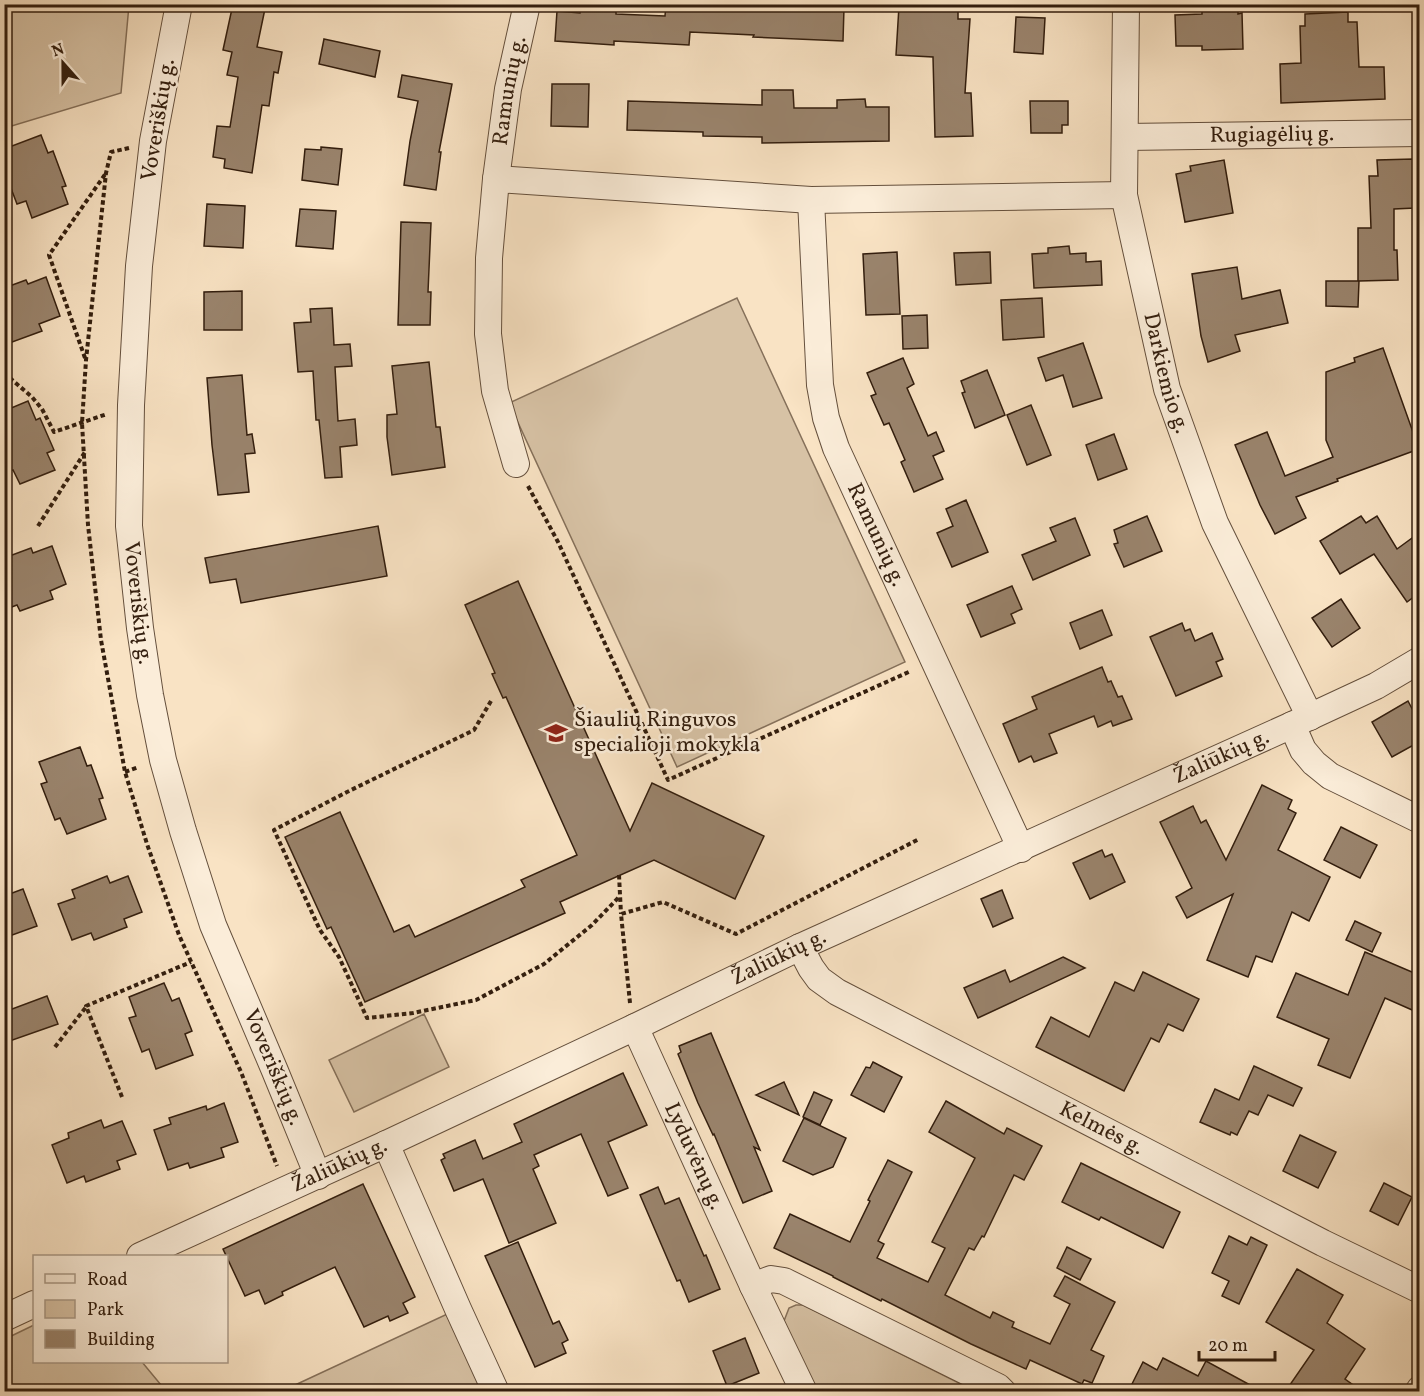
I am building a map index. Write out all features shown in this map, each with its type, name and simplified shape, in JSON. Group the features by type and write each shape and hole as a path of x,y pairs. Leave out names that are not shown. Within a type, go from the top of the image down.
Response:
{"street":[{"name":"Voveriškių g.","path":"179,4 153,141 139,266 131,405 129,526 147,672 163,760 183,831 213,925 318,1176"},
{"name":"Ramunių g.","path":"516,464 495,391 488,334 489,258 496,179 508,89 527,4"},
{"name":"Darkiemio g.","path":"1126,4 1124,195 1167,389 1215,522 1301,721 1303,750 1330,776 1419,820"},
{"name":"Rugiagėlių g.","path":"1125,137 1419,133"},
{"name":"Ramunių g.","path":"496,179 811,200 1124,195"},
{"name":"Ramunių g.","path":"811,200 820,385 826,418 851,480 1021,849"},
{"name":"Žaliūkių g.","path":"144,1255 386,1144 633,1019 1021,849 1376,686 1419,660"},
{"name":"Kelmės g.","path":"800,947 819,979 837,992 1323,1243 1419,1290"},
{"name":"Lyduvėnų g.","path":"633,1019 753,1286 804,1392"},
{"path":"386,1144 496,1392"},
{"path":"753,1286 771,1280 784,1281 998,1387 1003,1392"},
{"path":"4,1318 33,1304"}],"path":[{"path":"86,360 49,255 106,173"},
{"path":"4,373 32,397 42,409 54,432 131,405"},
{"path":"38,526 85,452"},
{"path":"516,464 558,542 668,780 909,672"},
{"path":"491,701 474,730 274,830 320,930 339,957 367,1018 413,1013 476,1000 544,964 592,925 620,896"},
{"path":"621,914 663,902 736,934 919,839"},
{"path":"619,875 633,1019"},
{"path":"55,1047 86,1006 191,962"},
{"path":"86,1006 122,1097"}],"green space":[{"path":"5,4 129,5 121,93 5,128"},
{"path":"737,298 905,662 677,767 509,403"},
{"path":"424,1014 449,1067 354,1112 329,1060"},
{"path":"803,1305 975,1391 814,1391 784,1321 789,1308"},
{"path":"458,1309 496,1392 280,1392"},
{"path":"33,1325 33,1363 143,1363 166,1391 5,1391 5,1339"}],"building":[{"path":"233,4 266,4 257,47 282,52 278,73 274,72 269,106 262,105 252,173 224,168 225,159 213,157 217,126 230,127 238,77 227,75 232,52 223,50"},
{"path":"581,4 616,4 616,14 665,16 666,4 815,4 815,7 844,8 843,41 690,32 689,45 614,41 614,45 555,41 557,11 580,13"},
{"path":"1202,4 1238,4 1238,14 1242,13 1243,49 1202,50 1202,46 1176,46 1175,15 1202,14"},
{"path":"899,6 958,10 958,19 970,19 965,93 971,93 973,136 935,137 933,57 896,55"},
{"path":"1348,12 1348,22 1357,22 1359,67 1384,67 1385,99 1281,103 1280,64 1301,63 1300,26 1305,26 1305,14"},
{"path":"1016,17 1045,18 1043,54 1014,52"},
{"path":"324,39 380,51 375,77 319,64"},
{"path":"402,75 452,84 439,152 441,152 436,190 404,185 418,101 398,97"},
{"path":"552,84 589,84 588,127 551,126"},
{"path":"762,90 793,90 794,108 837,108 837,100 865,99 866,107 889,107 889,141 762,143 762,137 703,136 703,132 627,130 628,101 762,105"},
{"path":"1030,101 1068,101 1068,125 1062,125 1062,133 1031,133"},
{"path":"41,135 48,153 53,151 66,186 62,187 68,204 32,218 26,201 17,204 4,170 4,149"},
{"path":"321,147 342,149 338,185 302,180 305,149 321,150"},
{"path":"1413,159 1415,208 1394,209 1394,250 1397,250 1398,280 1359,281 1358,307 1326,306 1326,281 1358,281 1358,228 1371,228 1369,176 1378,176 1377,160"},
{"path":"1224,160 1233,213 1185,222 1176,174 1191,171 1190,166"},
{"path":"207,204 245,206 243,248 204,246"},
{"path":"300,209 336,211 333,249 296,246"},
{"path":"401,222 431,223 428,292 431,292 430,325 398,325"},
{"path":"1069,246 1070,254 1086,253 1086,262 1101,261 1102,285 1034,288 1032,254 1048,253 1048,248"},
{"path":"897,252 900,314 866,315 863,254"},
{"path":"990,252 991,283 956,285 954,253"},
{"path":"1237,267 1242,299 1280,290 1288,323 1235,335 1240,351 1208,362 1201,336 1192,274"},
{"path":"46,277 60,316 39,324 42,331 4,345 4,288 26,280 28,284"},
{"path":"242,291 242,330 204,330 204,292"},
{"path":"1042,298 1044,337 1003,340 1001,300"},
{"path":"332,308 334,345 350,344 352,366 335,367 338,421 355,419 357,445 340,447 342,477 325,478 319,420 316,420 313,371 298,372 294,323 311,322 310,309"},
{"path":"927,315 928,348 903,349 902,316"},
{"path":"1083,343 1102,398 1073,407 1063,375 1046,381 1038,358"},
{"path":"1383,348 1419,449 1337,479 1338,481 1296,497 1306,518 1275,534 1235,445 1267,432 1285,476 1333,457 1326,440 1326,372 1355,362 1354,358"},
{"path":"903,358 914,384 907,388 928,436 936,432 944,451 933,456 943,479 914,492 901,462 905,460 889,423 884,425 871,396 876,394 867,373"},
{"path":"429,362 436,427 440,427 445,467 392,475 387,437 387,415 397,414 392,366"},
{"path":"987,370 1005,415 975,428 962,393 965,392 961,381"},
{"path":"242,375 247,435 252,434 255,453 245,454 249,492 218,495 207,378"},
{"path":"28,401 36,420 40,418 54,450 47,453 55,470 20,484 13,470 4,473 4,411"},
{"path":"1031,405 1051,455 1027,465 1007,415"},
{"path":"1114,434 1127,469 1098,480 1086,445"},
{"path":"966,500 988,552 952,567 937,533 953,526 946,509"},
{"path":"1147,516 1162,551 1124,567 1114,544 1118,543 1114,530"},
{"path":"1361,516 1366,523 1377,516 1397,549 1419,533 1419,593 1407,602 1374,554 1340,574 1320,541"},
{"path":"1075,518 1090,555 1033,580 1022,555 1056,541 1050,528"},
{"path":"378,526 387,576 241,603 236,579 210,583 205,558"},
{"path":"52,546 66,584 50,591 53,599 20,611 17,605 4,610 4,558 31,548 33,553"},
{"path":"518,581 630,831 652,783 764,836 735,899 654,860 560,902 565,913 365,1002 331,927 327,929 285,837 340,812 394,932 409,925 415,937 525,887 521,880 577,855 506,697 503,698 492,674 495,673 465,605"},
{"path":"1012,586 1022,609 1011,614 1015,623 981,637 967,605"},
{"path":"1341,599 1360,628 1332,647 1312,618"},
{"path":"1102,610 1112,635 1080,649 1070,623"},
{"path":"1182,623 1185,631 1190,629 1195,641 1212,633 1223,659 1216,662 1222,676 1176,696 1150,637"},
{"path":"1102,667 1118,697 1122,696 1132,719 1113,726 1111,721 1098,727 1094,716 1049,734 1057,753 1034,762 1031,756 1019,762 1003,724 1037,709 1032,697"},
{"path":"1408,701 1419,722 1419,742 1392,757 1372,722"},
{"path":"80,747 87,766 91,765 103,798 99,799 106,819 67,834 60,818 55,820 41,784 47,782 39,762"},
{"path":"1262,785 1292,800 1288,809 1296,813 1278,850 1330,877 1309,921 1292,912 1272,962 1256,956 1248,977 1207,960 1233,894 1187,918 1176,897 1192,888 1160,822 1193,806 1201,823 1206,820 1226,860"},
{"path":"1341,827 1377,845 1360,878 1324,860"},
{"path":"1102,850 1105,857 1112,854 1125,882 1090,899 1073,863"},
{"path":"107,876 110,883 128,876 142,912 124,919 127,927 94,940 91,933 72,940 58,904 75,898 72,890"},
{"path":"23,889 37,926 4,938 4,896"},
{"path":"1002,890 1013,918 993,927 981,899"},
{"path":"1355,921 1381,933 1372,952 1346,940"},
{"path":"1365,952 1419,975 1419,1013 1385,998 1350,1078 1318,1065 1329,1039 1277,1017 1296,973 1348,995"},
{"path":"1063,957 1085,968 978,1018 964,988 1005,970 1010,982"},
{"path":"1143,972 1199,999 1183,1031 1168,1024 1159,1042 1151,1038 1124,1091 1036,1047 1051,1017 1089,1037 1115,982 1134,991"},
{"path":"164,983 172,1001 179,998 192,1031 185,1034 193,1055 156,1069 149,1049 142,1052 129,1018 136,1016 129,997"},
{"path":"47,996 58,1024 4,1043 4,1012"},
{"path":"711,1033 760,1150 754,1147 772,1191 743,1203 678,1054 681,1052 679,1046"},
{"path":"873,1062 902,1077 884,1112 851,1095 866,1067 870,1068"},
{"path":"1254,1066 1302,1088 1293,1106 1268,1095 1258,1115 1249,1111 1237,1135 1231,1132 1230,1135 1200,1122 1215,1089 1239,1100"},
{"path":"623,1073 647,1125 608,1142 628,1188 608,1196 581,1134 534,1155 539,1166 533,1169 556,1223 509,1243 483,1179 454,1191 441,1160 445,1158 443,1154 475,1140 483,1159 522,1142 514,1124"},
{"path":"784,1082 799,1115 756,1095"},
{"path":"814,1092 832,1100 820,1125 803,1117"},
{"path":"946,1101 1004,1134 1007,1128 1042,1146 1024,1180 1014,1175 984,1237 982,1236 974,1250 969,1248 945,1295 990,1318 993,1312 1014,1322 1012,1327 1050,1344 1070,1304 1054,1296 1065,1276 1115,1302 1091,1350 1104,1356 1092,1383 1084,1380 1082,1384 1030,1360 1026,1369 774,1248 790,1214 850,1242 888,1160 912,1172 878,1241 884,1244 877,1258 928,1282 945,1248 932,1242 975,1158 929,1132"},
{"path":"224,1103 238,1142 221,1148 224,1157 190,1168 188,1163 168,1170 154,1130 171,1124 169,1118 206,1106 207,1110"},
{"path":"804,1118 846,1138 833,1167 813,1175 783,1161"},
{"path":"101,1120 104,1128 122,1121 136,1154 117,1161 120,1169 86,1182 84,1176 67,1183 52,1145 69,1138 68,1133"},
{"path":"1300,1135 1336,1152 1318,1188 1283,1171"},
{"path":"1081,1163 1180,1212 1163,1248 1101,1217 1099,1220 1062,1202"},
{"path":"1384,1183 1412,1197 1398,1225 1370,1211"},
{"path":"363,1184 415,1297 403,1303 408,1313 390,1321 388,1316 364,1327 335,1267 282,1292 283,1295 265,1304 259,1290 245,1296 228,1255 223,1249"},
{"path":"658,1187 665,1204 679,1198 720,1289 689,1302 680,1280 677,1281 640,1195"},
{"path":"1229,1236 1247,1245 1251,1237 1267,1245 1239,1304 1222,1296 1229,1281 1212,1273"},
{"path":"518,1242 553,1324 559,1321 568,1340 562,1343 566,1353 535,1367 485,1256"},
{"path":"1067,1247 1091,1259 1080,1280 1057,1268"},
{"path":"1297,1269 1343,1295 1327,1323 1365,1349 1345,1379 1363,1392 1285,1392 1314,1350 1266,1322"},
{"path":"745,1338 759,1373 727,1386 713,1351"},
{"path":"1163,1358 1198,1376 1206,1361 1263,1392 1128,1392 1143,1362 1157,1370"}],"place":[{"name":"Šiaulių Ringuvos specialioji mokykla","path":"556,733"}]}
